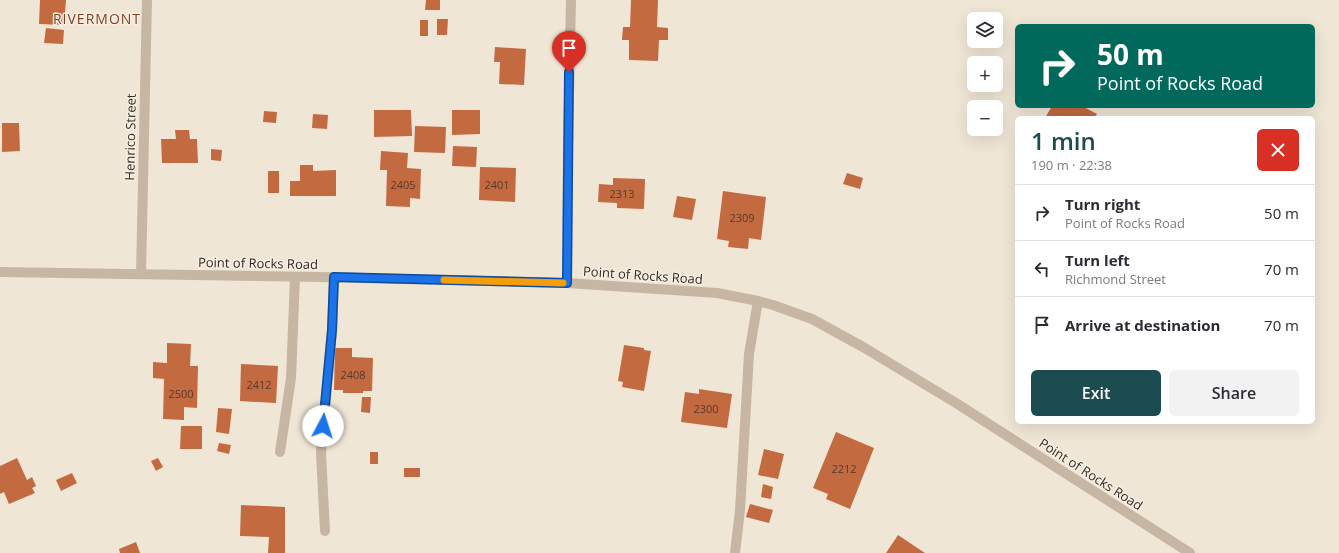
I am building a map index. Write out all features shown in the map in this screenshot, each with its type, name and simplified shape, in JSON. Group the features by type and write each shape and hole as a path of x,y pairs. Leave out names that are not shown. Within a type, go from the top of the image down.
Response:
{"street":[{"name":"Henrico Street","path":"141,274 147,0"},
{"path":"567,283 571,0"},
{"name":"Point of Rocks Road","path":"0,272 334,277 567,283 717,293 758,301 812,319 863,347 956,403 1190,553"},
{"path":"280,452 291,378 295,277"},
{"path":"325,531 321,453 332,330 334,277"},
{"path":"735,553 740,510 749,354 758,301"}],"building":[{"path":"40,0 66,0 64,25 39,24"},
{"path":"426,0 440,0 440,10 425,10"},
{"path":"631,0 658,0 657,27 668,28 668,40 659,40 658,61 629,60 629,40 622,40 623,27 630,27"},
{"path":"437,19 448,19 447,35 437,35"},
{"path":"420,20 428,20 428,36 420,36"},
{"path":"46,28 64,30 63,44 44,43"},
{"path":"495,47 526,49 524,85 499,84 500,62 494,62"},
{"path":"1051,108 1086,108 1097,114 1096,116 1046,116"},
{"path":"374,110 411,110 412,136 374,137"},
{"path":"452,110 480,110 480,134 452,135"},
{"path":"264,111 277,112 276,123 263,122"},
{"path":"313,114 328,115 327,129 312,128"},
{"path":"2,123 19,123 20,151 2,152"},
{"path":"415,126 446,127 445,153 414,152"},
{"path":"175,130 189,130 190,139 197,139 198,163 162,163 161,139 176,139"},
{"path":"453,146 477,147 476,167 452,166"},
{"path":"211,149 222,150 221,161 211,160"},
{"path":"381,151 408,153 407,168 421,169 420,199 410,198 410,207 386,206 387,170 380,170"},
{"path":"300,165 313,165 313,171 336,170 336,196 290,196 290,181 300,181"},
{"path":"480,167 516,168 515,202 479,200"},
{"path":"268,171 279,171 279,193 268,193"},
{"path":"847,173 863,178 860,189 843,184"},
{"path":"613,178 645,179 644,209 617,208 617,203 598,202 599,184 613,185"},
{"path":"723,191 766,197 761,240 749,238 748,249 728,247 729,241 717,239"},
{"path":"677,196 696,199 692,220 673,217"},
{"path":"167,343 191,344 190,366 198,366 197,408 184,407 184,420 163,419 164,379 153,378 153,362 167,363"},
{"path":"624,345 644,348 644,350 651,351 644,391 622,387 623,382 618,381"},
{"path":"335,348 352,348 352,357 373,358 372,391 363,391 363,393 343,393 343,390 334,390"},
{"path":"241,364 278,366 276,403 240,401"},
{"path":"699,389 732,394 727,428 681,422 685,392 699,394"},
{"path":"362,397 371,397 370,413 361,412"},
{"path":"218,408 232,409 229,434 216,432"},
{"path":"181,426 202,426 202,449 180,449"},
{"path":"836,432 874,448 850,509 826,499 828,494 813,488"},
{"path":"219,443 231,445 229,454 217,451"},
{"path":"764,449 784,454 778,479 758,475"},
{"path":"370,452 378,452 378,464 370,464"},
{"path":"17,458 27,480 32,477 36,486 32,488 35,493 9,504 4,492 0,494 0,466"},
{"path":"158,458 163,467 156,471 151,461"},
{"path":"404,468 420,468 420,477 404,477"},
{"path":"72,473 77,483 61,491 56,480"},
{"path":"763,484 773,487 771,499 761,497"},
{"path":"750,504 773,510 769,523 746,517"},
{"path":"241,505 285,507 285,553 268,553 269,537 240,536"},
{"path":"898,535 925,553 886,553"},
{"path":"136,542 140,553 120,553 119,549"}],"slow traffic":[{"path":"444,280 563,283"}],"district":[{"name":"RIVERMONT","path":"97,18"}],"route":[{"path":"323,426 332,330 334,277 567,283 569,72"}]}
